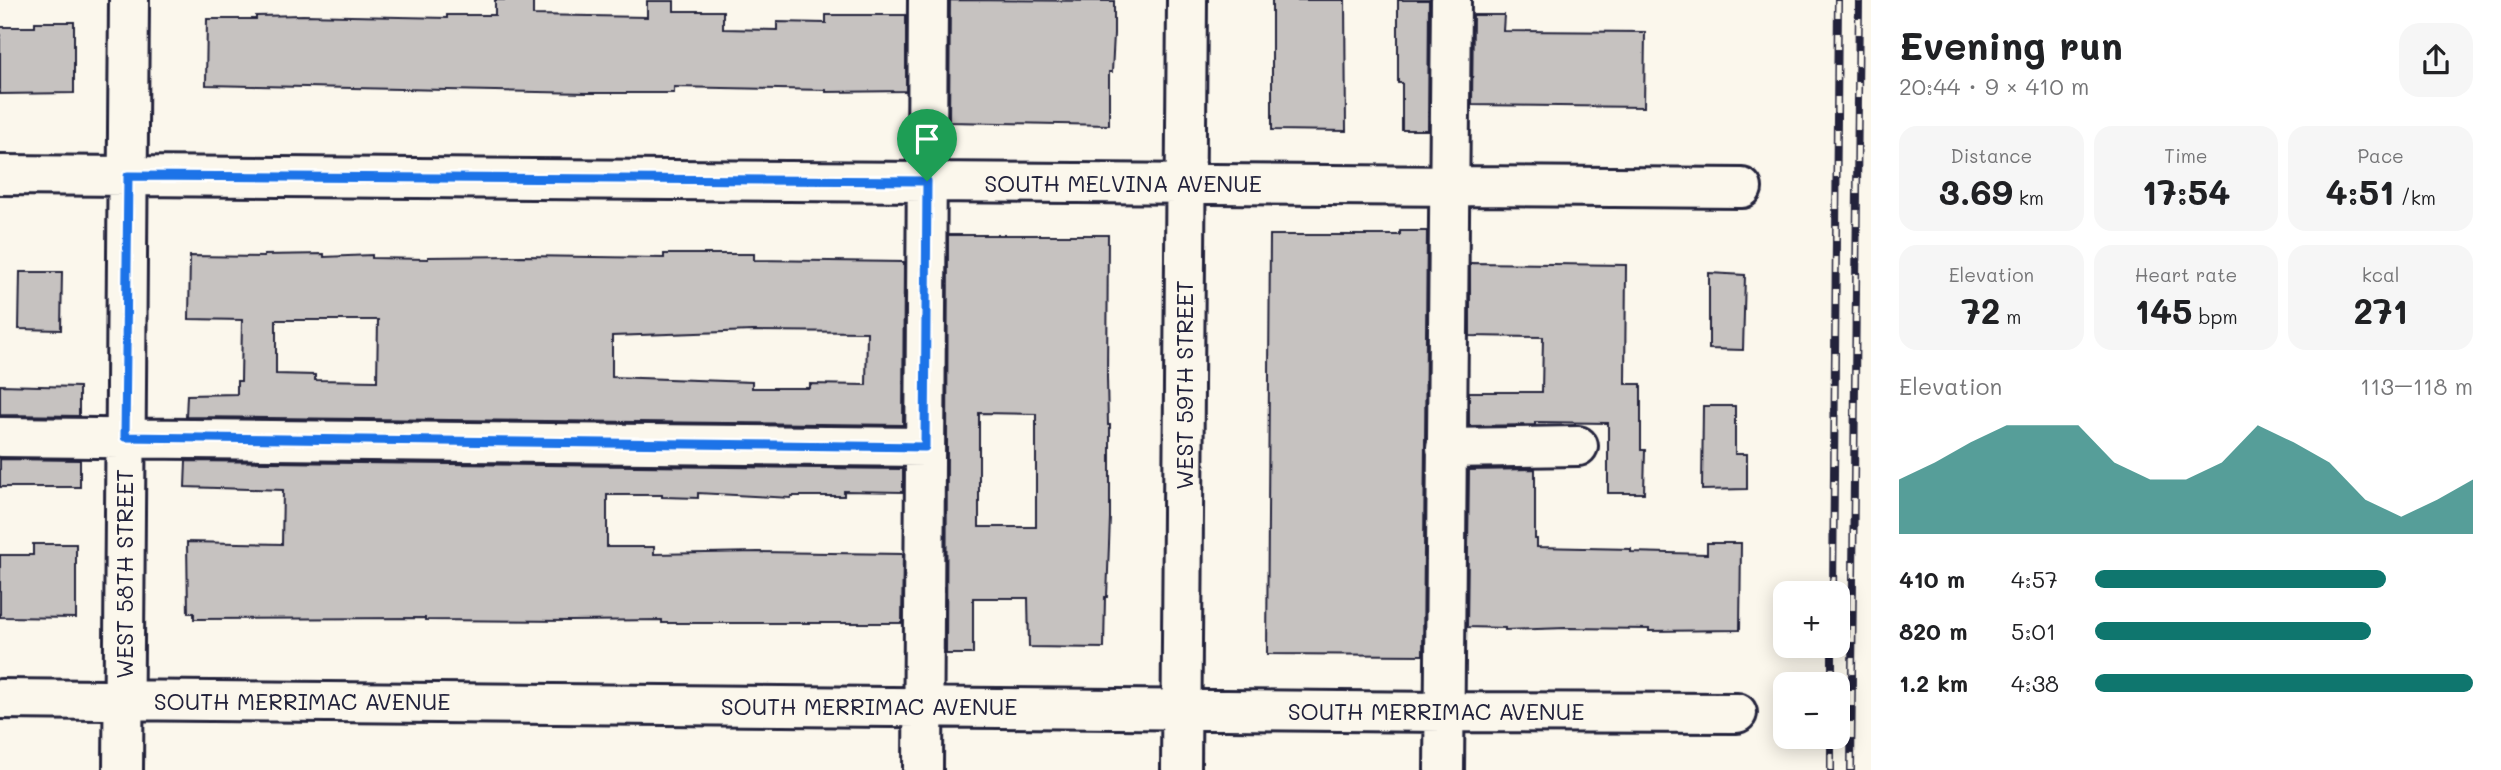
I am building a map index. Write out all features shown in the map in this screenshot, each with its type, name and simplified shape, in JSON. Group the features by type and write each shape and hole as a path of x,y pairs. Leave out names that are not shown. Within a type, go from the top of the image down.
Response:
{"street":[{"name":"WEST 58TH STREET","path":"123,770 129,0"},
{"path":"923,770 928,0"},
{"name":"WEST 59TH STREET","path":"1181,770 1187,0"},
{"path":"1444,770 1451,0"},
{"name":"SOUTH MELVINA AVENUE","path":"0,175 1742,188"},
{"path":"0,437 925,447"},
{"path":"1446,448 1578,446"},
{"name":"SOUTH MERRIMAC AVENUE","path":"0,699 1737,713"}],"building":[{"path":"495,0 533,0 533,15 647,17 647,1 674,1 674,11 723,11 723,29 777,30 777,22 826,23 826,15 906,15 906,91 826,92 674,87 674,93 588,93 206,85 207,19 303,15 447,18 447,15 495,15"},
{"path":"950,0 1114,1 1112,72 1109,72 1109,125 949,122"},
{"path":"1272,0 1345,0 1346,131 1272,130"},
{"path":"1398,0 1429,0 1428,130 1402,130 1402,83 1398,83"},
{"path":"1473,15 1504,15 1503,31 1645,32 1644,107 1472,105"},
{"path":"35,22 74,22 74,93 0,94 0,27 35,27"},
{"path":"1400,231 1427,231 1423,655 1267,654 1270,235 1400,235"},
{"path":"948,235 1108,235 1110,518 1104,648 1029,647 1028,598 973,598 973,654 946,654","holes":["979,413 1036,414 1036,527 979,527"]},
{"path":"664,254 754,254 754,260 904,262 903,425 186,417 187,395 237,394 237,381 241,381 242,320 189,319 190,256 372,255 372,258 428,259 523,256 664,258","holes":["276,320 378,320 377,381 315,380 315,375 276,374","753,331 867,332 866,385 810,384 810,388 752,388 752,382 612,377 612,336"]},
{"path":"1470,263 1626,265 1625,384 1641,384 1641,450 1645,450 1644,493 1608,493 1608,423 1535,422 1535,425 1469,426 1469,392 1542,392 1543,337 1470,336"},
{"path":"20,272 62,272 61,330 19,329"},
{"path":"1709,273 1745,275 1743,350 1709,349"},
{"path":"0,385 79,387 79,416 0,415"},
{"path":"1703,406 1735,406 1735,454 1747,454 1747,489 1702,490"},
{"path":"0,459 80,460 80,487 0,487"},
{"path":"186,461 903,469 903,492 844,491 844,496 791,498 698,493 698,498 607,495 607,547 654,547 654,554 903,554 902,623 662,623 662,620 425,618 194,619 194,613 188,613 187,542 282,544 283,490 185,487"},
{"path":"1535,469 1537,547 1707,554 1707,543 1741,543 1740,630 1505,630 1467,627 1469,470"},
{"path":"33,544 76,544 76,618 0,617 0,555 33,555"}],"railway":[{"path":"1833,581 1838,0"},
{"path":"1851,770 1859,0"},
{"path":"1832,658 1832,672"},
{"path":"1831,749 1831,770"}],"route":[{"path":"128,176 927,181 925,447 125,437 128,176"}]}
